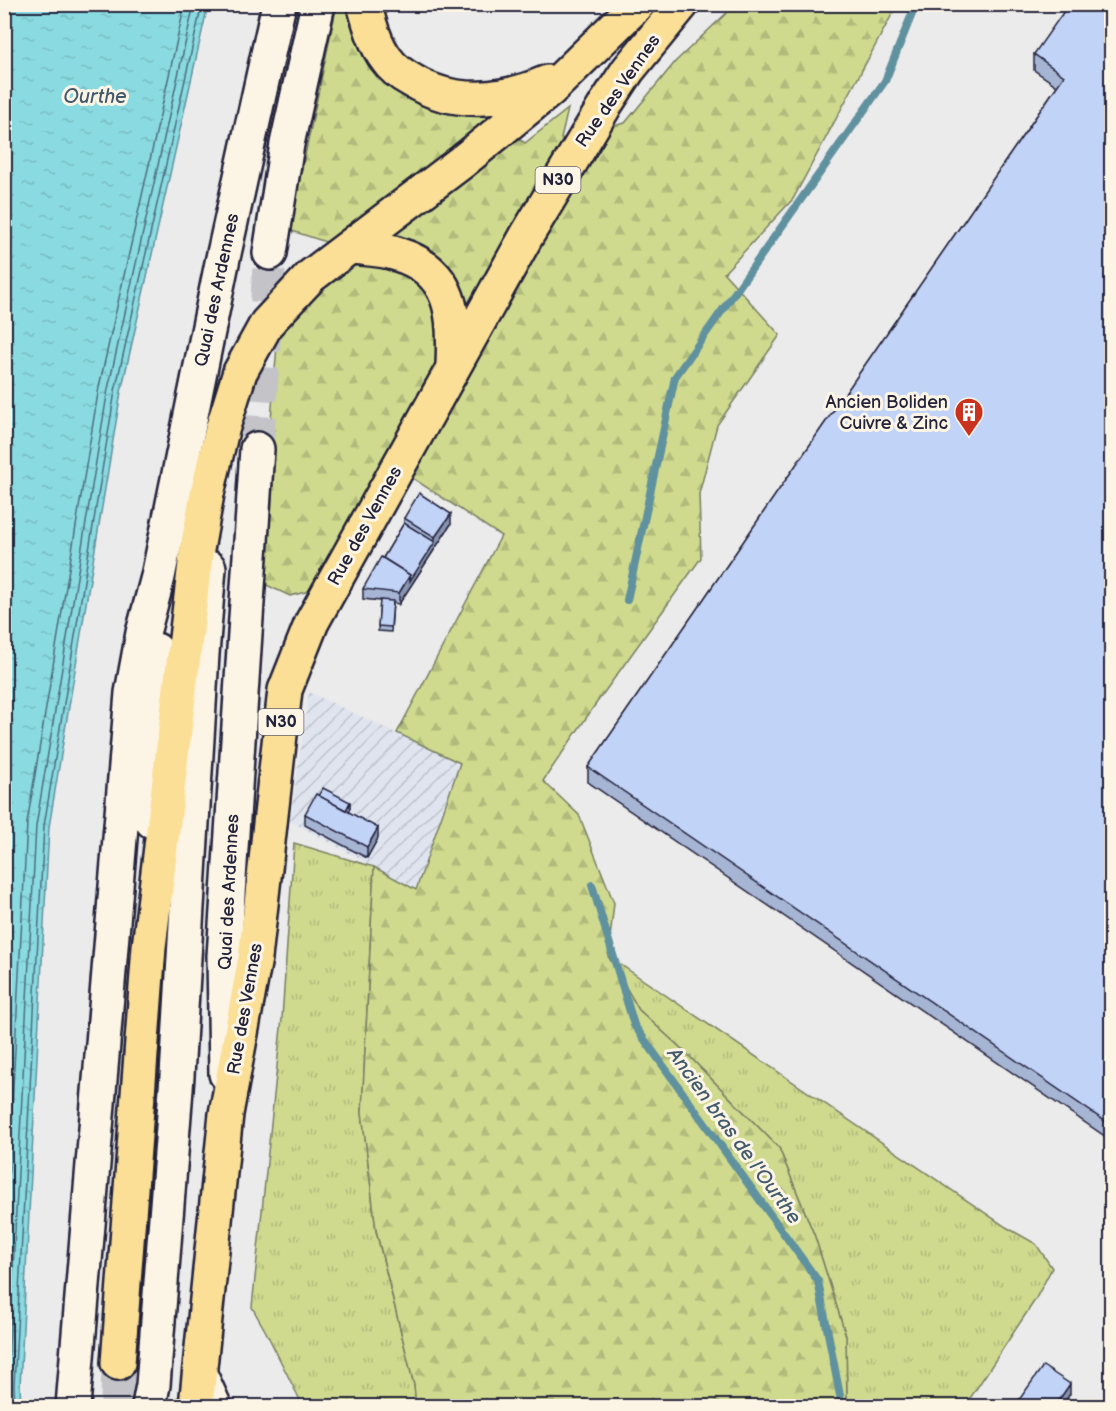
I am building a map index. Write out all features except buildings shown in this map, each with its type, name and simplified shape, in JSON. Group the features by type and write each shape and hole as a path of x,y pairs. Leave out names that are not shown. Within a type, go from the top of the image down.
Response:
{"main road":[{"name":"Quai des Ardennes","path":"74,1404 132,693 279,4"},
{"path":"270,253 287,144 318,4"},
{"path":"364,4 374,35 386,59 407,78 441,94 477,100 507,97 528,91 569,73"},
{"name":"Rue des Vennes","path":"149,948 196,555 220,438 240,372 267,323 311,276 463,161 569,73 638,4"},
{"name":"Rue des Vennes","path":"226,1114 255,958 285,690 312,622 527,235 628,70 682,4"},
{"path":"352,247 396,253 427,269 442,284 451,304 454,331 453,368"},
{"path":"149,1407 153,1385 177,1076 202,654 220,438"},
{"name":"Quai des Ardennes","path":"196,1407 226,1114 224,956 256,449"},
{"name":"Quai des Ardennes","path":"118,1363 149,948 158,577"},
{"path":"185,1407 199,1366"}],"street":[{"path":"199,1366 217,1407"}],"shaded area":[{"path":"309,692 460,763 416,890 290,821"}],"green space":[{"path":"337,5 353,5 419,102 439,112 500,117 494,123 525,143 568,109 561,139 625,123 676,61 735,5 897,5 793,199 724,273 780,335 717,425 699,494 701,558 543,781 579,815 614,903 608,956 639,1010 684,1051 779,1148 815,1237 846,1336 847,1406 416,1406 414,1385 376,1230 362,1112 374,867 416,890 460,763 397,733 501,536 385,460 313,590 290,596 258,581 278,333 354,251 289,230"},
{"path":"294,843 374,867 362,1112 376,1231 414,1385 416,1406 303,1406 252,1307 282,1018"},
{"path":"608,956 1006,1227 1036,1244 1052,1268 1035,1300 965,1406 847,1406 846,1336 815,1237 779,1148 684,1051 639,1010"}],"water":[{"name":"Ourthe","path":"5,4 208,5 121,392 49,827 20,1386 21,1406 4,1406"}],"waterway":[{"path":"627,600 675,377 885,81 916,4"},
{"name":"Ancien bras de l'Ourthe","path":"592,885 634,1025 818,1281 842,1406"}],"tunnel":[{"path":"257,449 270,253"},
{"path":"117,1406 118,1363"}],"place":[{"name":"Ancien Boliden Cuivre & Zinc","path":"969,438"}]}
